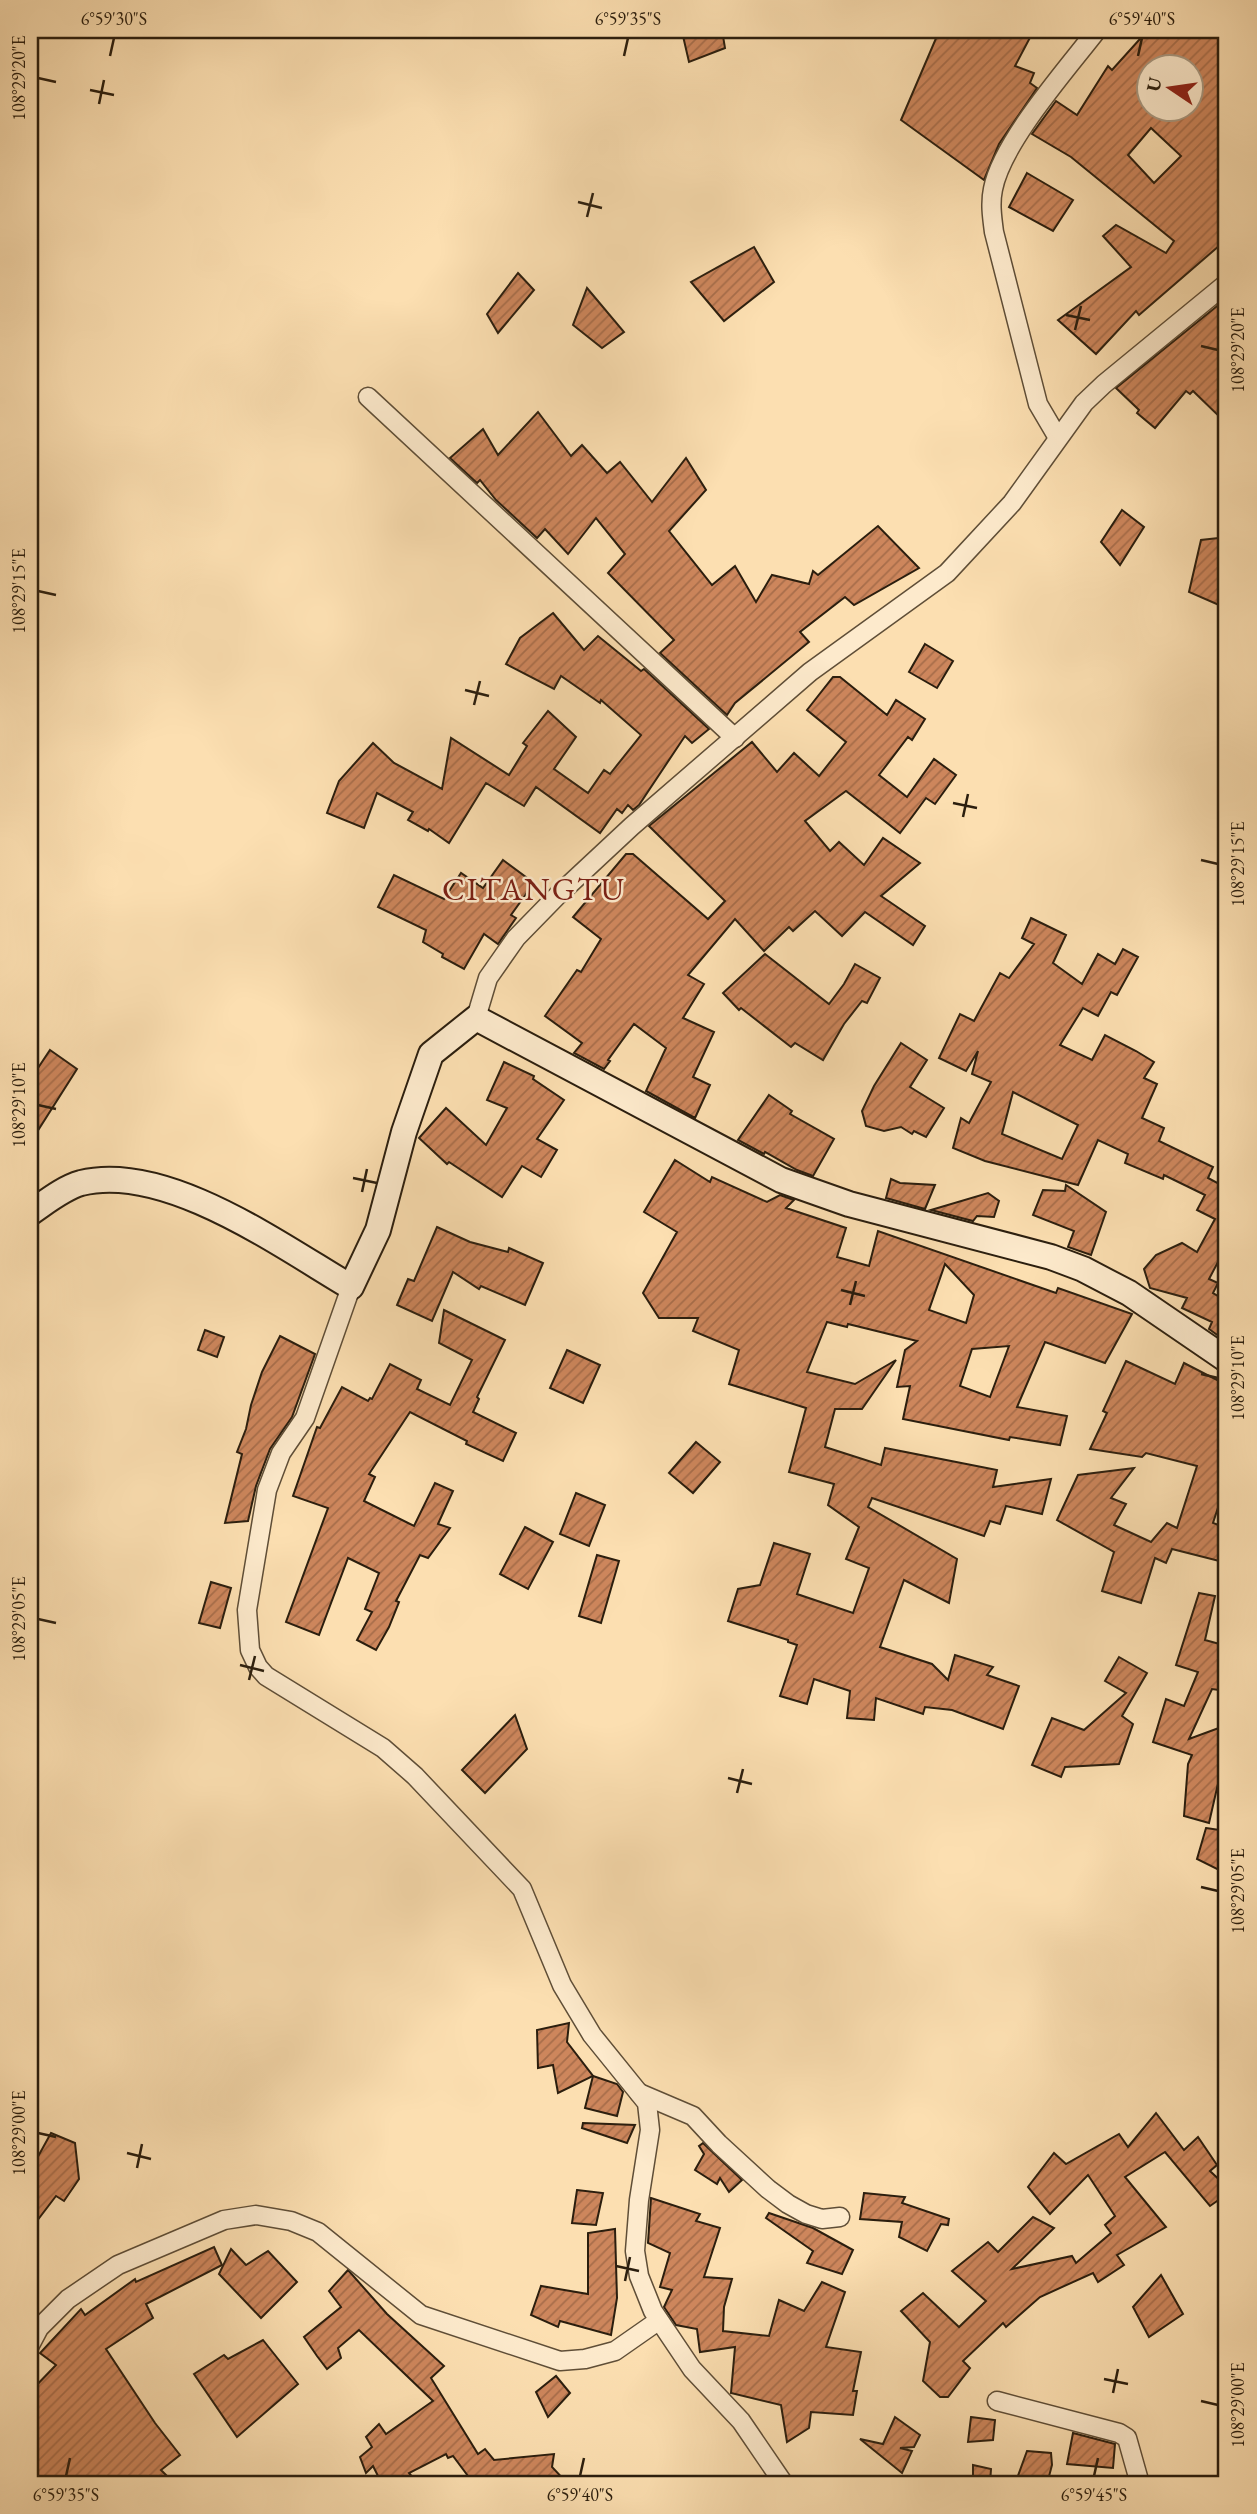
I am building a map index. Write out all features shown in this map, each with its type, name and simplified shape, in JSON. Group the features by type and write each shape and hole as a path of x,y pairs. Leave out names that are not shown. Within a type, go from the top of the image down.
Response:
{"street":[{"path":"1058,438 1038,404 990,207 998,172 1019,132 1097,30"},
{"path":"784,2484 741,2421 691,2369 657,2321 639,2276 635,2251 639,2200 650,2130 648,2103 592,2035 562,1985 522,1889 415,1776 383,1748 266,1676 258,1667 250,1650 247,1610 267,1490 281,1453 305,1418 351,1287 378,1230 404,1132 430,1055 476,1018 488,978 516,939 632,826 810,672 947,573 1012,503 1084,403 1227,283"},
{"path":"368,397 735,738"},
{"path":"476,1018 781,1180 849,1204 1051,1257 1083,1269 1129,1293 1227,1360"},
{"path":"30,1213 72,1186 83,1183 122,1182 158,1187 203,1203 351,1287"},
{"path":"639,2093 693,2116 719,2144 788,2204 822,2219 840,2217"},
{"path":"30,2345 39,2328 68,2299 118,2265 224,2220 256,2215 291,2221 318,2232 421,2315 560,2361 585,2359 615,2351 657,2321"},
{"path":"997,2401 1119,2433 1127,2438 1140,2484"}],"building":[{"path":"705,30 722,30 725,48 689,62 683,36"},
{"path":"945,30 1034,30 1015,66 1034,73 1030,83 1037,88 999,144 984,180 901,120 937,36 941,37"},
{"path":"1148,30 1227,30 1227,239 1139,315 1136,311 1096,354 1058,320 1131,267 1103,236 1116,225 1166,253 1174,241 1071,157 1032,134 1056,101 1077,115 1108,66 1112,70","holes":["1151,128 1181,156 1154,183 1128,155"]},
{"path":"1027,173 1073,200 1053,231 1009,207"},
{"path":"754,247 774,282 724,321 691,282"},
{"path":"518,273 534,290 498,333 487,314"},
{"path":"587,288 624,332 602,348 573,325"},
{"path":"1227,298 1227,424 1193,391 1190,394 1186,391 1155,428 1137,413 1139,410 1116,388"},
{"path":"538,412 571,456 582,445 607,473 620,462 652,502 686,458 706,490 669,531 712,585 735,566 756,602 772,575 809,584 813,571 818,575 878,526 919,568 854,605 845,597 800,632 809,642 735,703 727,715 660,653 674,640 608,573 625,554 596,518 568,554 545,529 537,538 496,500 480,480 477,483 450,458 483,429 498,455"},
{"path":"1122,510 1144,527 1120,565 1101,542"},
{"path":"1227,537 1219,605 1189,592 1201,540"},
{"path":"553,613 584,650 598,636 641,671 644,669 709,729 692,743 685,736 639,805 633,810 628,805 622,813 617,809 600,833 536,787 524,806 486,783 449,843 429,829 428,831 408,820 413,812 377,793 364,828 327,813 339,781 373,743 394,763 442,789 451,738 509,775 527,746 523,743 548,711 576,737 554,769 588,793 604,770 610,774 641,735 601,700 600,703 561,676 554,689 506,664 520,638"},
{"path":"925,644 953,661 937,688 909,672"},
{"path":"833,677 840,677 887,715 896,700 925,719 912,740 908,737 879,775 907,797 934,759 956,775 935,804 926,798 900,833 846,791 805,821 830,851 839,842 864,865 883,838 920,863 881,896 925,926 913,945 865,912 842,936 815,911 793,931 789,927 764,951 735,919 688,975 704,984 683,1018 714,1032 693,1077 710,1085 695,1118 646,1091 666,1048 634,1024 604,1069 574,1053 582,1043 545,1016 577,970 581,972 601,939 573,917 626,854 633,854 708,919 725,901 649,826 752,742 777,772 794,753 819,776 846,742 807,710"},
{"path":"503,860 534,883 511,915 516,918 498,944 484,934 464,969 423,942 426,930 378,907 394,875 444,899 461,873 483,888"},
{"path":"1031,918 1066,935 1053,963 1082,984 1098,954 1115,964 1123,949 1138,957 1117,995 1111,992 1098,1016 1083,1008 1060,1045 1092,1060 1105,1035 1154,1062 1144,1078 1157,1084 1142,1118 1164,1128 1159,1141 1213,1167 1208,1178 1227,1188 1227,1245 1209,1279 1218,1283 1213,1293 1225,1300 1227,1296 1227,1342 1209,1329 1212,1322 1182,1308 1187,1298 1150,1288 1144,1269 1156,1255 1182,1243 1197,1252 1215,1219 1197,1210 1205,1195 1164,1175 1163,1179 1125,1163 1128,1154 1098,1140 1078,1185 985,1161 953,1148 961,1118 969,1123 991,1082 972,1074 978,1051 966,1071 939,1058 960,1014 974,1021 1000,973 1009,978 1034,944 1022,938","holes":["1013,1092 1078,1125 1062,1159 1002,1134"]},
{"path":"765,954 829,1004 855,964 880,978 867,1003 862,1001 844,1024 823,1060 795,1043 791,1047 741,1008 739,1010 723,993"},
{"path":"901,1043 927,1060 910,1087 944,1108 926,1137 914,1131 912,1134 901,1127 884,1131 866,1126 862,1111"},
{"path":"50,1050 77,1069 30,1143 30,1080"},
{"path":"504,1062 534,1076 533,1079 564,1100 537,1139 557,1150 541,1177 522,1166 502,1197 449,1162 447,1164 419,1138 446,1108 486,1145 507,1108 487,1100"},
{"path":"769,1095 792,1111 790,1114 834,1139 813,1176 738,1140"},
{"path":"675,1160 710,1182 712,1177 767,1202 780,1195 794,1200 786,1208 846,1228 837,1257 869,1266 878,1231 1056,1293 1058,1288 1132,1314 1105,1363 1045,1342 1017,1407 1067,1416 1060,1445 1010,1437 1009,1440 903,1419 910,1386 897,1387 905,1350 917,1341 848,1324 847,1327 827,1322 807,1372 855,1384 896,1360 862,1409 835,1409 825,1447 881,1465 885,1448 997,1470 993,1487 1051,1479 1042,1514 1006,1506 1000,1524 990,1521 984,1536 872,1498 868,1507 957,1559 949,1603 904,1580 880,1647 932,1664 948,1680 955,1655 993,1667 987,1675 1019,1686 1003,1729 952,1710 925,1707 923,1714 876,1698 874,1720 847,1718 850,1691 814,1679 807,1704 780,1696 797,1645 728,1621 738,1589 760,1585 774,1543 810,1554 797,1594 853,1613 869,1568 846,1559 859,1527 828,1505 834,1484 789,1472 806,1408 729,1384 739,1350 693,1331 698,1318 659,1318 643,1293 677,1232 644,1212","holes":["945,1264 974,1295 966,1323 929,1310","1009,1346 990,1397 960,1386 972,1349"]},
{"path":"891,1179 900,1183 935,1185 925,1209 886,1198"},
{"path":"1066,1185 1106,1212 1091,1255 1068,1247 1074,1231 1033,1215 1043,1190 1065,1191"},
{"path":"988,1193 999,1201 994,1217 977,1216 973,1221 931,1210"},
{"path":"437,1227 470,1242 508,1252 509,1248 543,1263 525,1305 481,1286 479,1289 453,1272 432,1321 397,1305 408,1279 414,1281"},
{"path":"444,1310 505,1340 477,1397 479,1399 473,1412 516,1433 503,1461 466,1444 467,1441 410,1412 369,1474 375,1477 364,1501 414,1526 435,1483 453,1491 438,1524 450,1528 428,1558 420,1555 396,1601 399,1602 389,1627 376,1650 357,1640 372,1612 365,1609 379,1573 348,1558 319,1635 286,1622 328,1508 293,1496 317,1427 320,1428 342,1387 368,1401 372,1399 390,1364 421,1380 417,1389 450,1405 472,1360 439,1343"},
{"path":"205,1330 224,1337 217,1357 198,1350"},
{"path":"280,1336 315,1354 292,1417 270,1449 256,1486 248,1521 225,1523 242,1454 237,1452 262,1372"},
{"path":"567,1350 600,1365 583,1403 550,1388"},
{"path":"1126,1361 1175,1384 1184,1363 1227,1385 1227,1480 1213,1523 1227,1528 1227,1563 1172,1549 1166,1563 1155,1558 1141,1603 1102,1591 1114,1552 1057,1520 1078,1475 1134,1468 1111,1498 1126,1504 1114,1525 1151,1542 1167,1523 1177,1528 1197,1466 1146,1453 1142,1457 1090,1449 1107,1413 1103,1411"},
{"path":"696,1442 720,1462 693,1493 669,1473"},
{"path":"576,1493 605,1505 589,1546 560,1534"},
{"path":"525,1527 553,1542 528,1589 500,1574"},
{"path":"597,1555 619,1561 601,1623 579,1616"},
{"path":"211,1582 231,1588 220,1628 199,1623"},
{"path":"1199,1593 1215,1596 1205,1640 1227,1646 1227,1691 1212,1689 1189,1739 1227,1725 1227,1764 1220,1775 1209,1823 1184,1816 1188,1764 1192,1755 1153,1742 1166,1699 1184,1706 1198,1672 1176,1665"},
{"path":"1119,1657 1147,1673 1122,1716 1133,1724 1119,1764 1065,1767 1061,1777 1032,1765 1052,1718 1084,1730 1126,1693 1105,1681"},
{"path":"515,1715 527,1749 485,1793 462,1770"},
{"path":"1206,1828 1227,1831 1227,1874 1197,1859"},
{"path":"569,2023 567,2042 593,2076 558,2093 553,2065 538,2068 537,2030"},
{"path":"593,2076 617,2084 623,2092 617,2116 585,2108"},
{"path":"1156,2113 1184,2150 1198,2137 1217,2165 1210,2171 1227,2187 1227,2194 1210,2206 1165,2152 1125,2177 1166,2227 1117,2255 1124,2265 1098,2282 1093,2273 1040,2297 1006,2327 1003,2323 963,2361 970,2368 948,2397 940,2397 923,2381 930,2342 901,2311 923,2293 959,2327 986,2301 952,2271 988,2242 998,2252 1033,2217 1054,2228 1012,2269 1072,2256 1076,2263 1111,2233 1105,2225 1115,2216 1088,2175 1050,2214 1028,2187 1054,2153 1066,2164 1119,2134 1128,2147"},
{"path":"583,2123 635,2125 627,2143 582,2128"},
{"path":"51,2133 75,2143 79,2179 64,2201 56,2196 30,2230 30,2171"},
{"path":"703,2143 742,2180 729,2192 720,2178 717,2184 695,2170 704,2154 699,2146"},
{"path":"577,2190 603,2193 596,2225 572,2223"},
{"path":"864,2193 905,2197 902,2203 949,2219 948,2225 941,2224 927,2251 899,2237 902,2222 860,2219"},
{"path":"651,2198 700,2214 696,2221 720,2228 704,2277 732,2279 724,2307 723,2331 769,2336 779,2300 804,2311 822,2282 845,2292 826,2347 861,2352 853,2391 857,2391 853,2415 811,2412 809,2428 787,2442 781,2405 731,2393 735,2347 700,2352 697,2329 676,2325 664,2307 672,2290 660,2287 670,2253 648,2243"},
{"path":"769,2213 813,2228 853,2250 842,2274 807,2263 813,2251 766,2218"},
{"path":"615,2229 617,2298 611,2335 560,2321 558,2327 531,2315 541,2286 588,2294 588,2233"},
{"path":"214,2247 222,2265 146,2304 153,2318 106,2349 155,2423 180,2455 161,2470 175,2484 45,2484 30,2470 30,2392 56,2365 40,2353 81,2309 85,2315 135,2279 136,2282"},
{"path":"231,2249 246,2265 268,2251 297,2282 261,2318 219,2274"},
{"path":"348,2270 387,2314 444,2366 431,2378 478,2454 485,2449 494,2460 554,2454 552,2467 568,2484 474,2484 453,2456 448,2458 446,2454 409,2473 418,2484 382,2484 373,2466 366,2473 360,2457 372,2447 366,2437 379,2424 386,2434 433,2401 359,2330 338,2348 341,2358 327,2369 304,2337 341,2307 329,2291"},
{"path":"1161,2275 1183,2314 1149,2337 1133,2307"},
{"path":"263,2340 298,2384 237,2437 194,2374 224,2355 228,2359"},
{"path":"556,2376 570,2393 548,2417 536,2392"},
{"path":"895,2417 920,2435 914,2447 900,2448 912,2451 902,2473 860,2439 883,2444"},
{"path":"971,2417 995,2420 993,2440 968,2442"},
{"path":"1073,2433 1115,2444 1113,2468 1067,2464"},
{"path":"1027,2451 1051,2453 1052,2465 1047,2484 1015,2484"},
{"path":"973,2465 991,2469 990,2484 973,2484"}],"district":[{"name":"CITANGTU","path":"534,889"}]}
